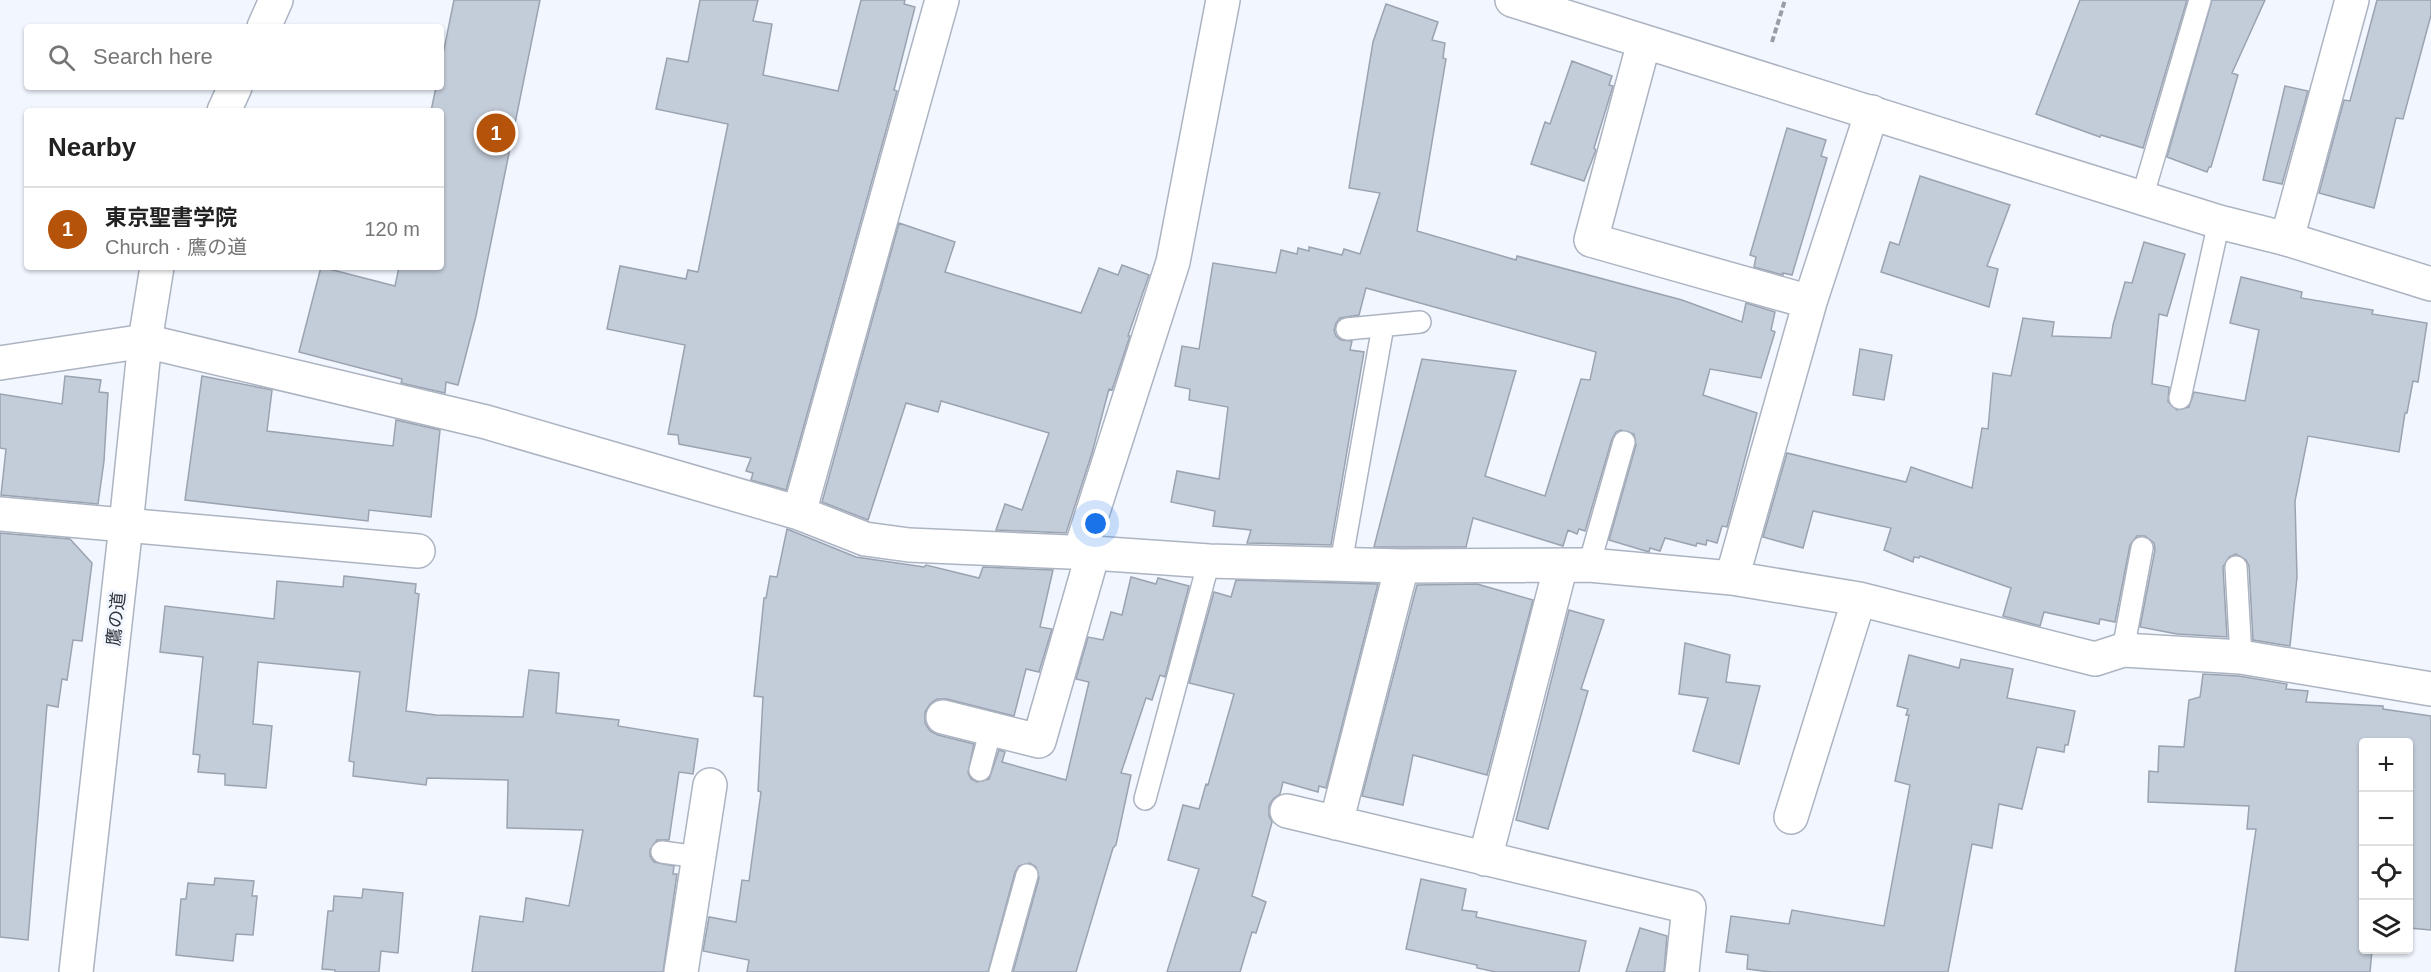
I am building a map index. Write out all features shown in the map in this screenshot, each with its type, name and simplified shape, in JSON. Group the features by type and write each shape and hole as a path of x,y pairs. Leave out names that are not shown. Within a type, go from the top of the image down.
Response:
{"street":[{"path":"265,24 276,0"},
{"path":"799,513 942,0"},
{"path":"943,717 1039,741 1087,552 1173,262 1223,0"},
{"path":"1512,0 2219,222 2286,239 2431,284"},
{"path":"2286,239 2352,0"},
{"path":"1644,42 1591,240 1810,302"},
{"path":"225,108 234,90"},
{"path":"1732,578 1810,302 1872,112"},
{"name":"鷹の道","path":"76,972 145,341 157,270"},
{"path":"0,363 145,341 486,422 799,513 866,539 909,545 1087,552 1209,561 1402,566 1575,565 1732,578 1859,598 2095,659 2123,650 2241,657 2431,689"},
{"path":"0,514 418,551"},
{"path":"1485,859 1575,565"},
{"path":"1335,823 1402,566"},
{"path":"1791,817 1859,598"},
{"path":"681,972 710,785"},
{"path":"1287,811 1689,907 1682,972"}],"lane":[{"path":"2142,198 2200,0"},
{"path":"2180,398 2219,222"},
{"path":"1347,329 1420,322"},
{"path":"1341,563 1383,326"},
{"path":"1575,565 1624,442"},
{"path":"2123,650 2142,548"},
{"path":"1145,799 1209,561"},
{"path":"2236,567 2241,657"},
{"path":"980,770 991,729"},
{"path":"662,852 698,857"},
{"path":"1000,972 1026,875"}],"path":[{"path":"1761,78 1785,0"}],"building":[{"path":"454,0 540,0 476,316 458,385 446,382 445,393 401,383 402,379 299,352 320,270 333,270 395,286 398,270 444,270 444,108 432,108 435,90 444,90 444,49"},
{"path":"700,0 758,0 753,21 772,24 763,75 838,91 861,0 905,0 904,4 915,7 894,90 897,91 786,490 751,480 753,473 746,471 751,458 679,444 678,435 668,434 685,345 607,329 620,266 686,279 688,270 698,272 728,124 656,109 667,58 688,62"},
{"path":"2080,0 2187,0 2143,148 2101,135 2100,137 2036,114"},
{"path":"2212,0 2265,0 2232,73 2238,75 2211,167 2207,172 2167,157"},
{"path":"2377,0 2431,0 2431,15 2403,119 2396,118 2374,208 2319,193 2344,100 2350,101"},
{"path":"1386,4 1438,22 1432,40 1445,43 1443,58 1446,59 1417,231 1516,260 1517,256 1682,300 1742,322 1746,303 1775,312 1771,330 1775,332 1761,378 1710,369 1703,395 1757,413 1727,527 1722,526 1717,543 1707,540 1706,545 1697,543 1696,546 1665,538 1660,551 1650,548 1649,552 1609,540 1636,445 1634,434 1621,430 1616,432 1612,439 1585,531 1579,529 1577,534 1568,530 1563,546 1473,518 1466,547 1374,547 1422,359 1516,371 1485,476 1545,496 1581,379 1590,380 1596,352 1366,288 1359,315 1340,318 1334,330 1336,336 1341,340 1352,341 1350,350 1364,352 1331,545 1247,543 1251,530 1213,526 1215,511 1171,502 1177,471 1219,479 1228,407 1189,400 1190,389 1175,386 1182,346 1199,349 1213,263 1276,273 1281,250 1297,254 1298,248 1309,251 1309,247 1342,255 1344,249 1360,254 1380,193 1349,188 1373,42"},
{"path":"1572,61 1612,76 1609,85 1613,86 1594,148 1596,150 1584,181 1531,164 1545,122 1550,124"},
{"path":"2285,86 2308,91 2282,184 2263,180"},
{"path":"1787,128 1826,140 1821,156 1827,158 1792,275 1783,273 1783,275 1754,267 1756,257 1750,255"},
{"path":"1920,176 2010,205 1987,266 1998,269 1989,307 1881,272 1890,242 1899,245"},
{"path":"899,223 955,242 945,272 1081,313 1099,268 1118,275 1122,265 1149,275 1112,390 1109,389 1092,453 1066,533 996,530 1005,504 1022,510 1049,433 941,401 938,412 906,403 868,520 822,502"},
{"path":"2144,242 2185,254 2167,316 2159,314 2152,384 2169,387 2168,402 2177,410 2189,407 2194,392 2245,401 2259,330 2230,323 2241,277 2302,292 2301,298 2373,310 2372,314 2427,323 2418,382 2413,381 2399,452 2308,436 2295,501 2297,577 2290,646 2253,640 2249,566 2246,560 2236,554 2229,557 2223,567 2227,637 2177,634 2140,627 2155,550 2154,543 2145,536 2137,536 2130,545 2115,622 2100,619 2099,624 2044,612 2040,626 2003,616 2011,588 1920,556 1919,558 1914,557 1913,562 1884,550 1891,528 1813,511 1803,548 1763,537 1787,453 1906,482 1911,467 1972,488 1982,428 1988,429 1993,373 2011,376 2023,318 2054,322 2052,336 2111,338 2125,282 2132,283"},
{"path":"1860,349 1892,355 1884,400 1853,395"},
{"path":"65,376 101,380 99,392 108,393 104,461 98,504 1,495 6,449 0,448 0,394 62,404"},
{"path":"202,376 272,390 267,431 393,446 396,420 440,430 431,517 369,510 368,521 185,500"},
{"path":"787,529 856,557 924,567 926,565 979,578 983,567 1053,570 1040,627 1052,629 1039,672 1026,669 1014,716 947,699 937,699 925,712 925,723 930,731 974,744 968,773 971,779 977,782 989,779 999,750 1005,752 1002,762 1066,780 1089,682 1076,679 1088,637 1103,640 1111,612 1122,615 1131,577 1156,584 1158,578 1189,586 1165,677 1160,675 1152,700 1146,698 1121,773 1131,775 1116,845 1113,848 1076,972 1013,972 1039,878 1036,867 1030,863 1019,866 1015,872 988,972 747,972 749,960 703,951 709,917 736,922 742,880 749,881 761,792 758,791 763,697 754,696 764,598 766,598 770,576 777,577"},
{"path":"0,533 70,539 92,563 82,641 73,640 67,680 62,679 58,707 47,705 28,940 0,937"},
{"path":"344,576 416,584 415,593 419,594 406,711 436,715 523,717 529,670 559,673 556,713 619,720 618,726 698,739 693,774 679,772 669,840 657,840 650,850 650,856 654,862 674,866 673,874 677,874 663,972 472,972 480,916 523,922 526,898 569,906 583,830 507,828 508,780 427,778 426,785 353,776 354,762 349,761 360,672 258,662 253,724 272,726 266,788 225,785 225,774 198,772 200,755 193,754 203,657 160,652 165,606 274,619 277,581 343,587"},
{"path":"1236,580 1378,584 1326,788 1319,786 1318,792 1283,782 1280,794 1269,806 1269,816 1272,822 1252,896 1266,902 1256,933 1252,932 1240,972 1167,972 1199,869 1168,860 1183,805 1199,809 1234,694 1189,683 1214,592 1231,597"},
{"path":"1477,584 1533,600 1487,775 1413,755 1403,805 1362,796 1417,585"},
{"path":"1569,610 1604,620 1581,689 1588,691 1548,829 1516,820"},
{"path":"1685,643 1730,655 1726,682 1760,686 1739,764 1693,751 1708,698 1679,694"},
{"path":"1909,655 1959,668 1961,659 2013,669 2007,698 2075,711 2068,745 2065,745 2064,752 2037,747 2022,809 1999,804 1992,848 1972,844 1948,972 1771,972 1747,969 1748,955 1726,952 1731,916 1789,924 1792,910 1884,926 1910,785 1895,781 1909,715 1906,715 1908,709 1897,706"},
{"path":"2203,674 2239,676 2287,684 2286,689 2308,691 2306,702 2383,706 2383,709 2431,716 2431,930 2413,928 2413,738 2359,738 2359,954 2372,954 2370,972 2235,972 2256,829 2247,829 2249,806 2148,802 2149,771 2158,772 2159,746 2184,747 2189,700 2200,697"},
{"path":"215,878 254,881 252,896 257,896 253,935 236,934 233,961 176,955 181,899 186,899 188,883 214,885"},
{"path":"1421,879 1466,889 1462,910 1477,912 1476,917 1586,941 1579,972 1496,972 1477,968 1477,965 1406,949"},
{"path":"363,889 403,893 398,953 381,951 379,972 335,972 335,970 322,969 328,911 333,911 334,896 362,898"},
{"path":"1640,928 1667,936 1664,972 1626,972"}],"place":[{"name":"東京聖書学院","path":"496,133"}]}
